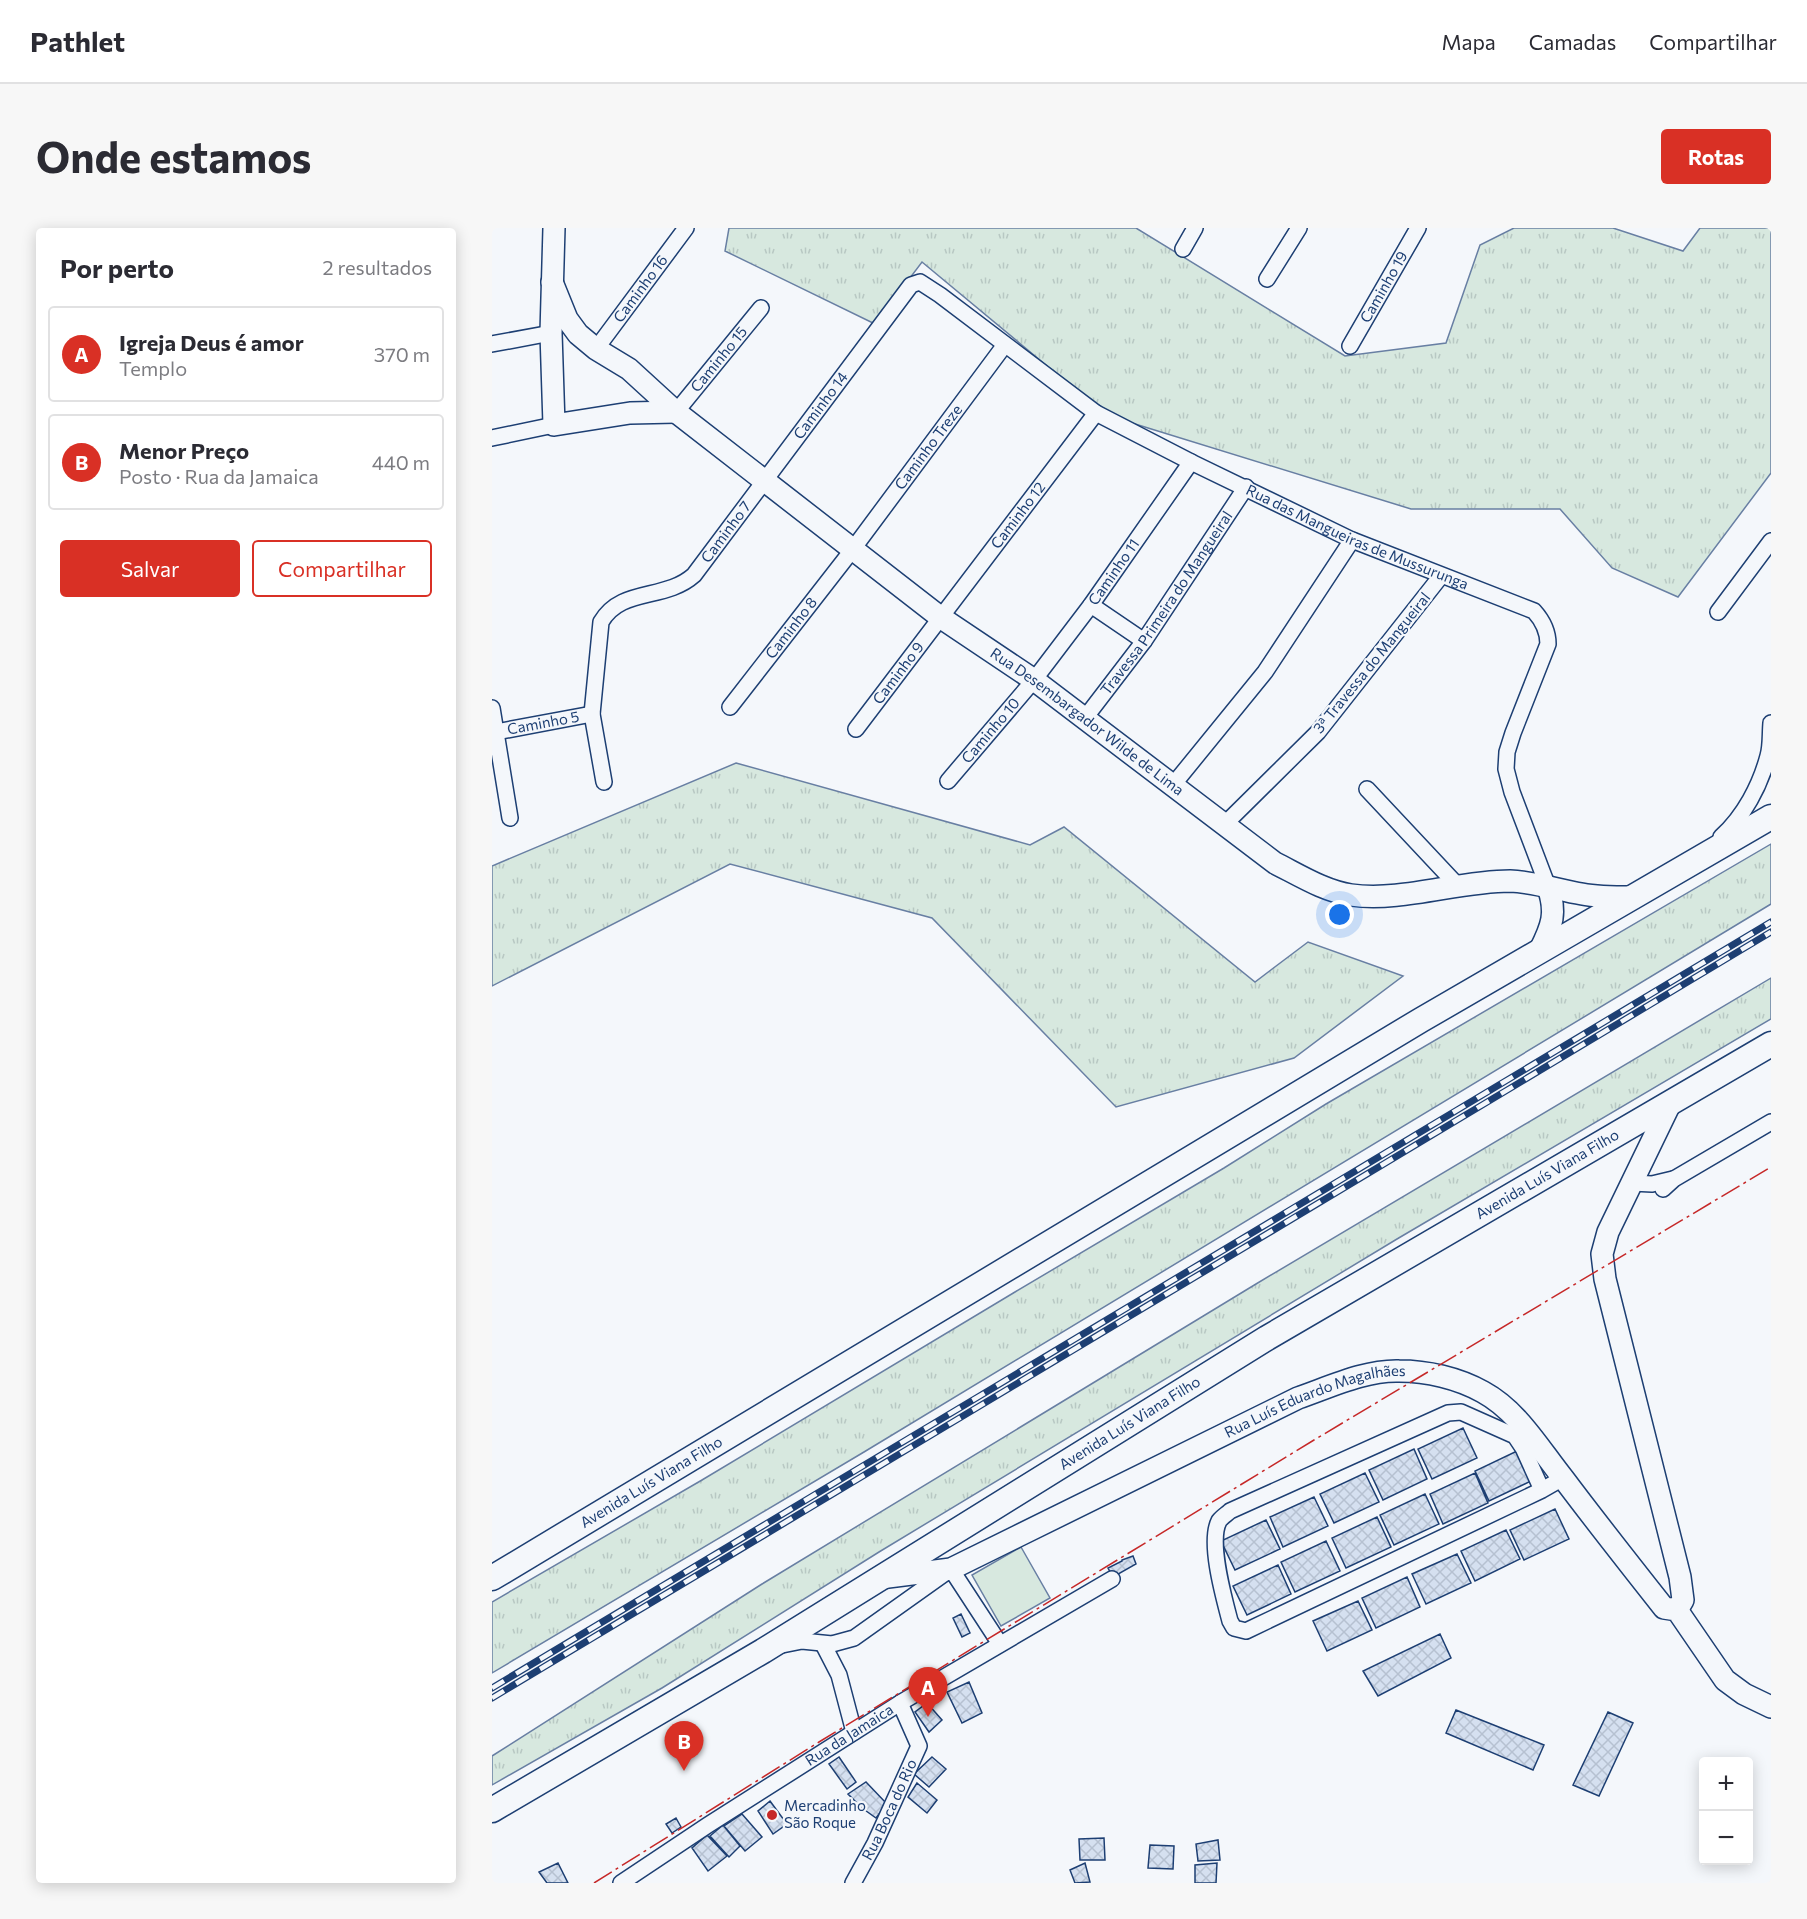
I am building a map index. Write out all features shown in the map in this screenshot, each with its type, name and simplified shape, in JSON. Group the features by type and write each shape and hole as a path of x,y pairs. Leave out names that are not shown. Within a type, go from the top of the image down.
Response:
{"highway":[{"name":"Avenida Luís Viana Filho","path":"492,1578 1362,1055 1771,817"},
{"name":"Avenida Luís Viana Filho","path":"492,1810 763,1651 1267,1338 1771,1044"}],"main road":[{"name":"Rua Desembargador Wilde de Lima","path":"554,228 551,333 554,425"},
{"name":"Rua Desembargador Wilde de Lima","path":"552,282 561,306 578,334 596,349 635,374 676,412 940,617 1034,680 1275,863 1315,884 1350,895 1389,895 1457,885 1509,881 1527,882 1584,895 1632,897"},
{"path":"551,333 578,334"},
{"path":"630,412 639,392 635,374"},
{"path":"554,425 630,412 676,412"},
{"path":"1540,950 1549,931 1554,912 1548,887"},
{"path":"1670,1104 1608,1232 1602,1254 1605,1279 1680,1577 1683,1600 1677,1610"},
{"name":"Rua Luís Eduardo Magalhães","path":"880,1578 951,1569 1298,1398 1375,1373 1398,1370 1419,1372 1441,1376 1484,1392 1516,1417 1664,1608 1677,1610 1725,1680 1744,1694 1771,1707"}],"street":[{"name":"Caminho 16","path":"596,349 686,228"},
{"path":"1183,249 1195,228"},
{"path":"1267,279 1299,228"},
{"name":"Caminho 19","path":"1350,346 1418,228"},
{"name":"Caminho 14","path":"765,481 878,332 910,285 920,282 940,295"},
{"name":"Rua das Mangueiras de Mussurunga","path":"940,295 1004,346 1096,413 1352,540 1534,611 1543,623 1548,635 1548,644 1507,752 1506,769 1512,792 1548,887"},
{"name":"Caminho 15","path":"676,412 760,308"},
{"path":"492,344 551,333"},
{"name":"Caminho Treze","path":"853,549 1004,346"},
{"name":"Caminho 12","path":"940,617 1096,413"},
{"path":"492,438 554,425"},
{"name":"Caminho 11","path":"1034,680 1091,605 1191,462"},
{"name":"Caminho 7","path":"592,714 601,622 607,612 619,602 675,588 686,582 694,575 765,481"},
{"name":"Travessa Primeira do Mangueiral","path":"1085,718 1144,641 1246,487"},
{"path":"1173,786 1265,672 1352,540"},
{"path":"1718,612 1771,541"},
{"name":"Caminho 8","path":"730,707 853,549"},
{"name":"3ª Travessa do Mangueiral","path":"1225,824 1329,719 1441,576"},
{"path":"1091,605 1144,641"},
{"name":"Caminho 9","path":"856,729 940,617"},
{"name":"Caminho 10","path":"948,781 1034,680"},
{"path":"492,708 510,818"},
{"name":"Caminho 5","path":"496,732 592,714 604,782"},
{"path":"1692,863 1734,825 1743,813 1770,758 1771,723"},
{"path":"1367,789 1457,885"},
{"path":"1632,1183 1669,1184 1771,1122"},
{"path":"1542,1490 1515,1436 1461,1412 1448,1413 1230,1511 1224,1516 1219,1521 1217,1533 1216,1567 1230,1621 1234,1628 1246,1631 1542,1490 1563,1478"},
{"path":"763,1651 802,1641 832,1644 854,1638 951,1569 1000,1644"},
{"name":"Rua da Jamaica","path":"621,1883 900,1703 1112,1579"},
{"path":"823,1644 839,1675 854,1732"},
{"name":"Rua Boca do Rio","path":"853,1883 875,1843 919,1746 900,1703"}],"green space":[{"path":"729,228 1136,228 1345,356 1446,343 1480,245 1514,228 1613,228 1683,251 1700,228 1771,228 1771,473 1678,597 1612,568 1560,509 1411,509 1106,415 922,262 875,324 725,251"},
{"path":"736,763 1030,845 1064,827 1255,982 1308,942 1403,976 1294,1058 1116,1107 932,918 730,864 492,986 492,866"},
{"path":"1771,844 1771,904 864,1452 492,1673 492,1602 702,1480 1224,1168 1326,1104"},
{"path":"1771,978 1771,1019 1397,1239 879,1552 662,1688 492,1785 492,1756 762,1584 1256,1284"},
{"path":"1021,1547 1050,1598 1001,1626 972,1575"}],"building":[{"path":"1463,1428 1477,1458 1432,1479 1418,1449"},
{"path":"1414,1449 1427,1479 1383,1500 1369,1470"},
{"path":"1517,1451 1531,1481 1489,1501 1475,1471"},
{"path":"1365,1473 1379,1502 1334,1523 1320,1494"},
{"path":"1475,1473 1488,1503 1443,1524 1430,1494"},
{"path":"1425,1494 1439,1524 1394,1545 1380,1515"},
{"path":"1314,1497 1328,1526 1283,1547 1270,1517"},
{"path":"1555,1509 1569,1539 1524,1560 1510,1530"},
{"path":"1377,1517 1391,1547 1346,1568 1332,1538"},
{"path":"1266,1520 1280,1549 1235,1570 1221,1541"},
{"path":"1506,1530 1520,1559 1475,1581 1461,1551"},
{"path":"1326,1541 1340,1571 1295,1592 1281,1562"},
{"path":"1457,1554 1471,1583 1426,1604 1412,1574"},
{"path":"1133,1556 1136,1564 1113,1577 1108,1568"},
{"path":"1278,1565 1291,1594 1247,1615 1233,1586"},
{"path":"1407,1577 1420,1607 1376,1628 1362,1598"},
{"path":"1358,1601 1372,1630 1327,1651 1313,1621"},
{"path":"961,1614 970,1633 962,1637 953,1618"},
{"path":"1440,1634 1451,1658 1378,1696 1363,1671"},
{"path":"969,1682 982,1713 962,1723 947,1692"},
{"path":"927,1703 942,1720 929,1732 915,1712"},
{"path":"1456,1710 1544,1745 1533,1770 1446,1733"},
{"path":"1608,1712 1633,1723 1599,1796 1573,1785"},
{"path":"839,1757 856,1782 847,1789 829,1764"},
{"path":"932,1757 946,1769 929,1787 914,1774"},
{"path":"866,1782 887,1804 876,1818 848,1794"},
{"path":"917,1783 937,1800 927,1813 908,1797"},
{"path":"770,1801 787,1824 773,1834 758,1811"},
{"path":"742,1814 762,1837 745,1851 724,1826"},
{"path":"676,1818 681,1827 672,1833 666,1824"},
{"path":"723,1825 740,1846 729,1857 710,1836"},
{"path":"707,1835 727,1856 708,1871 692,1848"},
{"path":"1104,1838 1105,1860 1080,1860 1079,1839"},
{"path":"1218,1840 1220,1860 1198,1861 1196,1844"},
{"path":"1150,1845 1174,1846 1173,1869 1148,1868"},
{"path":"558,1863 568,1883 547,1883 539,1872"},
{"path":"1085,1863 1090,1882 1075,1883 1070,1870"},
{"path":"1217,1863 1216,1883 1195,1883 1195,1865"}],"railway":[{"path":"492,1688 1771,922"},
{"path":"492,1698 1771,932"}],"power":[{"path":"594,1883 819,1742 1314,1440 1771,1167"}],"place":[{"name":"Igreja Deus é amor","path":"928,1717"},
{"name":"Menor Preço","path":"684,1771"},
{"name":"Mercadinho São Roque","path":"772,1815"}]}
